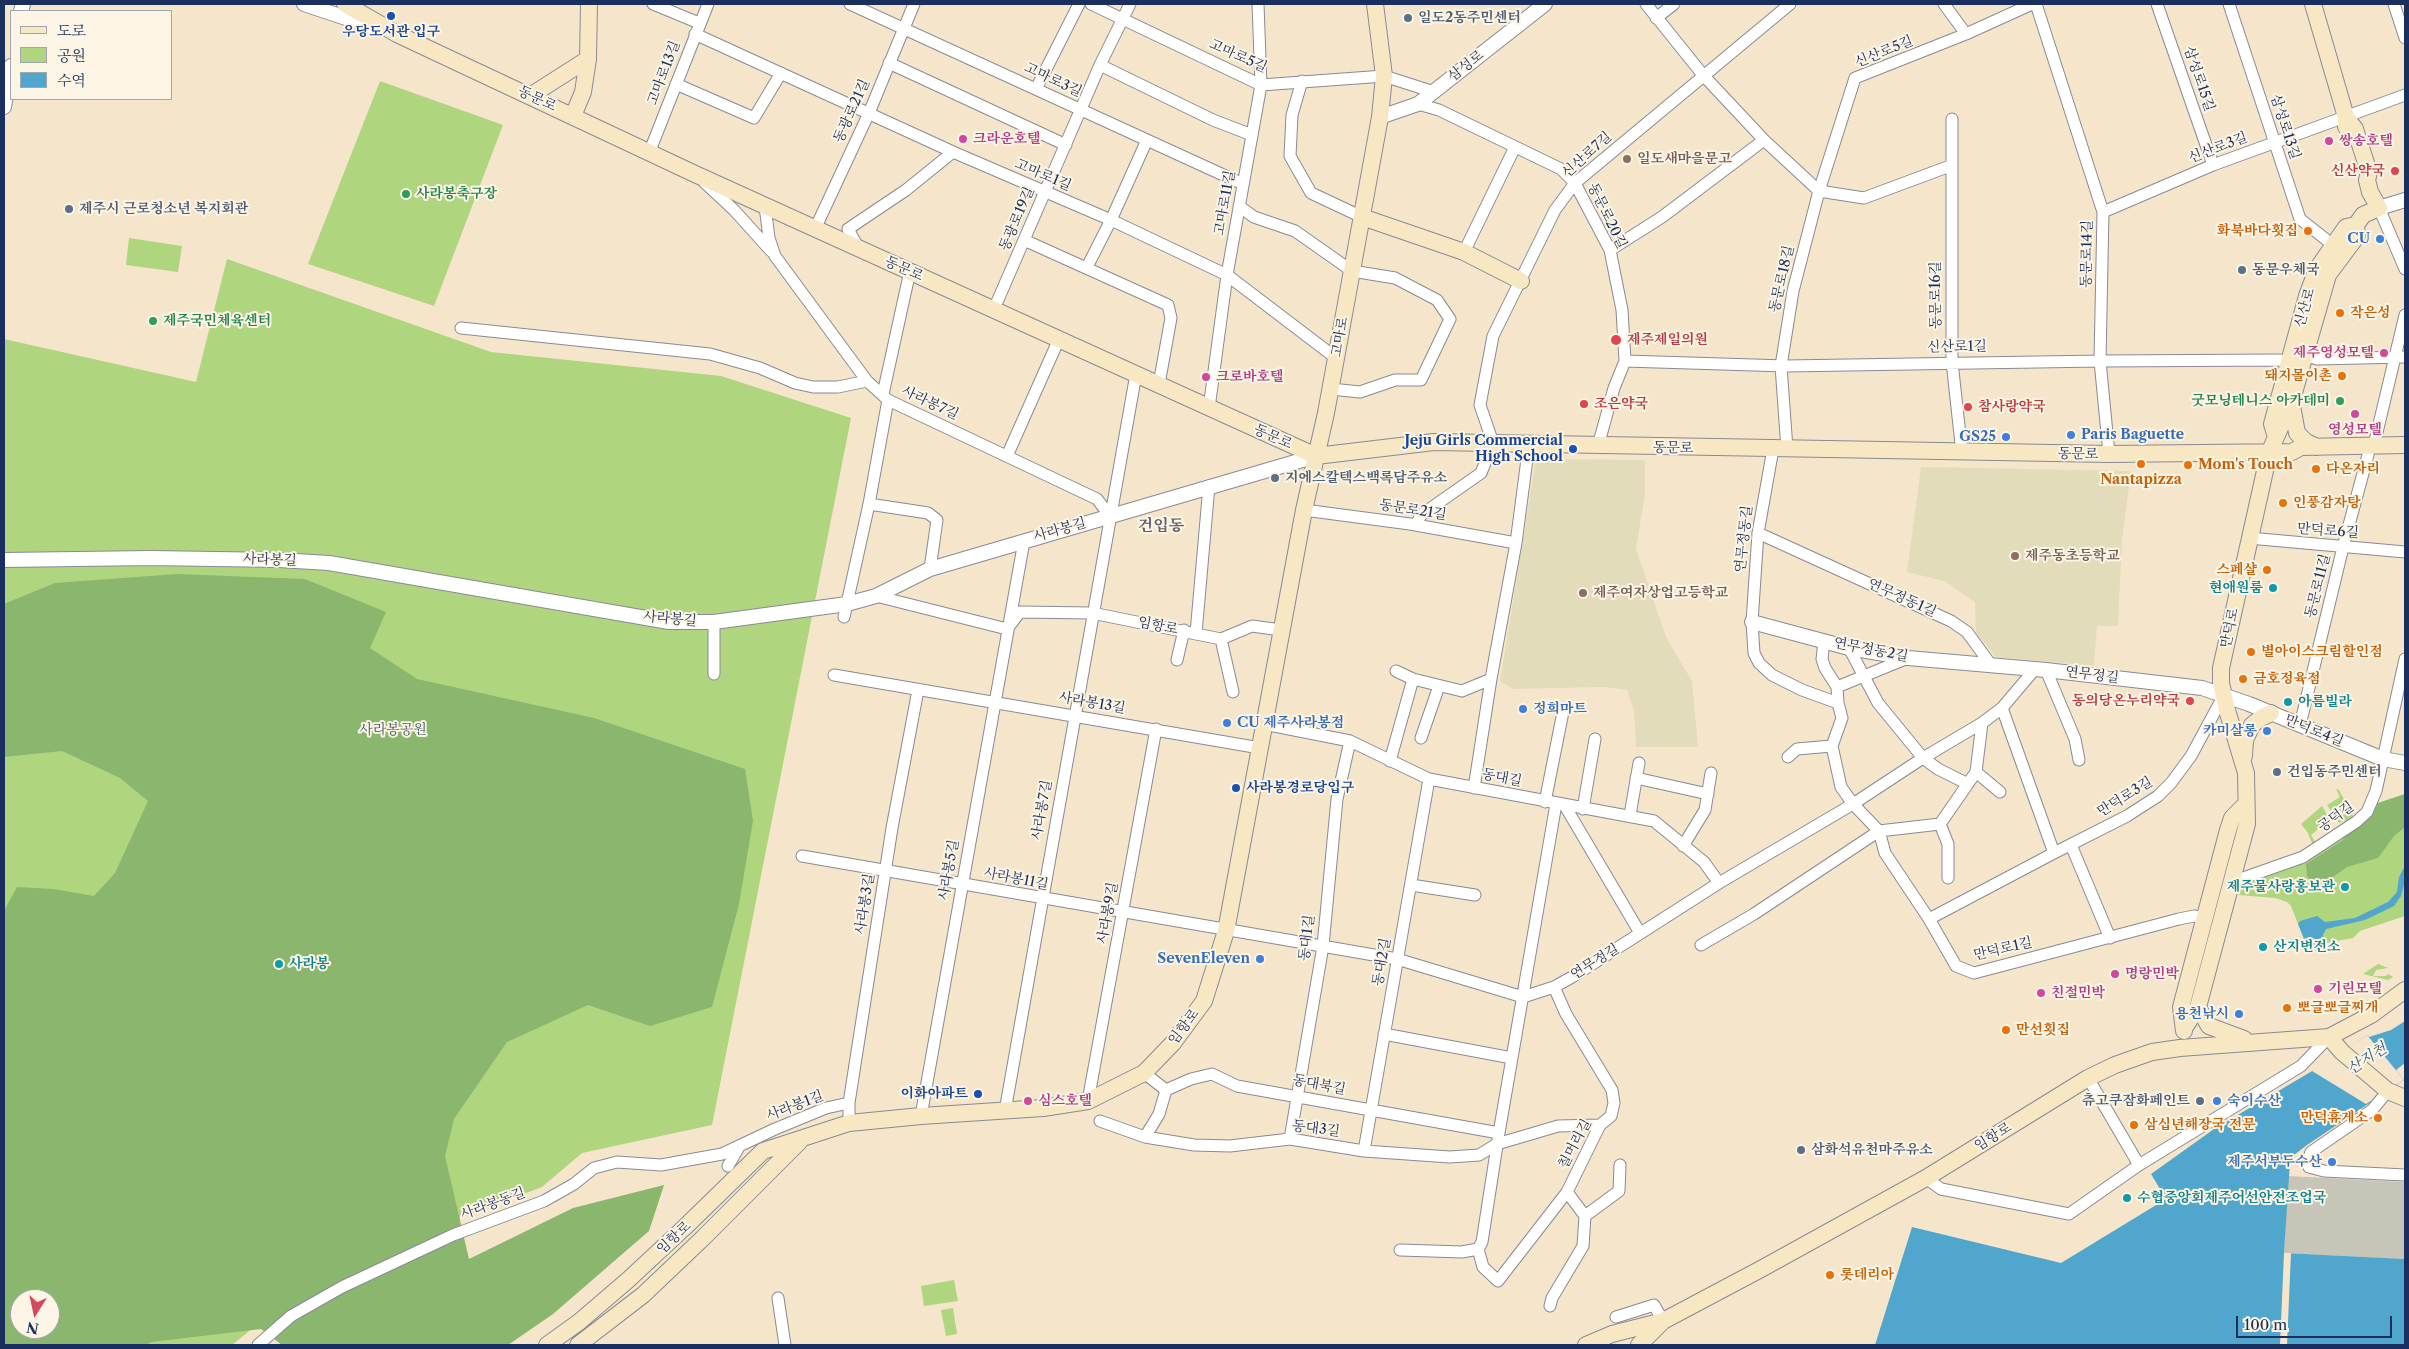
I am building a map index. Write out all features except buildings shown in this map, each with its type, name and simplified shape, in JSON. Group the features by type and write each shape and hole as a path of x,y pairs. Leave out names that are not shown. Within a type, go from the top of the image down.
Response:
{"main road":[{"name":"동문로","path":"345,4 397,34 649,153 1316,456 1416,444 1493,443 2108,454 2269,453 2292,452 2302,447 2317,447 2405,454"},
{"path":"572,116 584,92 588,60 589,4"},
{"name":"고마로","path":"1316,456 1380,117 1384,76 1375,4"},
{"path":"2313,4 2346,117 2355,129 2369,172 2366,180 2380,208"},
{"path":"530,96 588,60"},
{"name":"신산로","path":"2269,453 2275,434 2282,425 2291,403 2328,275 2357,236 2356,225 2363,215 2380,208"},
{"path":"1362,216 1464,252 1521,281"},
{"name":"신산로","path":"2275,434 2272,424 2313,279 2333,244 2346,227 2356,225"},
{"path":"2291,403 2297,433 2306,442 2317,447"},
{"name":"동문로","path":"2292,452 2302,456 2371,450 2405,444"},
{"name":"만덕로","path":"2180,1048 2185,1027 2198,1007 2247,824 2244,765 2224,695 2221,668 2269,453"},
{"name":"임항로","path":"547,1345 579,1322 635,1273 763,1151 848,1123 1043,1108 1088,1101 1144,1073 1173,1043 1204,1001 1226,931 1281,630 1316,456"},
{"path":"2244,765 2244,747 2250,729 2261,718 2271,713"},
{"name":"만덕로","path":"2185,1027 2181,1006 2232,818 2246,804"},
{"path":"2405,990 2371,1015 2329,1037 2342,1052 2388,1091 2405,1098"},
{"path":"2198,1007 2209,1026 2250,1042"},
{"name":"임항로","path":"1586,1345 1612,1334 1663,1321 1926,1178 2088,1078 2138,1056 2180,1048 2329,1037"},
{"name":"임항로","path":"578,1345 643,1295 704,1238 804,1138"},
{"name":"임항로","path":"1639,1345 1663,1321"}],"street":[{"path":"304,4 397,34"},
{"name":"고마로1길","path":"652,4 781,73 953,152 1111,220 1227,275 1336,358"},
{"name":"고마로13길","path":"649,153 708,4"},
{"name":"고마로3길","path":"850,4 1243,184"},
{"name":"동광로21길","path":"815,228 869,113 914,4"},
{"path":"1036,89 1079,4"},
{"name":"고마로5길","path":"1091,4 1261,85 1384,76"},
{"name":"동광로19길","path":"994,310 1100,65 1121,18 1130,4"},
{"name":"고마로11길","path":"1210,408 1227,275 1261,85 1258,4"},
{"name":"삼성로","path":"1380,117 1418,104 1545,4"},
{"path":"1646,4 1703,75 1764,140 1819,192 1864,198 1950,166"},
{"path":"1656,18 1674,4"},
{"name":"신산로7길","path":"1493,443 1480,406 1493,336 1555,210 1575,184 1790,4"},
{"path":"1944,4 1966,34"},
{"name":"신산로5길","path":"1819,192 1855,78 1966,34 2032,4"},
{"name":"동문로14길","path":"2036,4 2103,212 2100,361 2108,454"},
{"name":"삼성로15길","path":"2157,4 2213,165"},
{"name":"삼성로13길","path":"2229,4 2300,219 2333,244"},
{"path":"2394,4 2405,38"},
{"path":"889,63 1066,145"},
{"path":"1100,65 1213,120 1252,135"},
{"path":"4,107 10,72"},
{"path":"676,84 754,118 781,73"},
{"path":"1384,76 1434,92"},
{"path":"1302,81 1292,115 1290,156 1311,193 1362,216"},
{"name":"신산로3길","path":"2103,212 2213,165 2405,95"},
{"name":"동문로20길","path":"1418,104 1439,110 1561,169 1575,184 1610,250 1622,310 1625,361 1614,388 1598,446"},
{"name":"동문로16길","path":"1952,119 1950,166 1952,362 1962,452"},
{"path":"1087,266 1111,220 1147,140"},
{"path":"1610,250 1662,217 1764,140"},
{"path":"1464,252 1515,147"},
{"path":"859,249 848,229 906,190 953,152"},
{"path":"695,174 734,210 775,256"},
{"name":"동문로18길","path":"1780,449 1781,366 1793,291 1819,192"},
{"path":"2405,200 2380,208 2405,268"},
{"name":"사라봉7길","path":"765,206 769,238 775,256 867,381 886,397 1097,499 1110,516"},
{"path":"1239,206 1254,217 1294,232 1352,271 1395,278 1437,300 1450,319 1421,380 1395,380 1360,392 1330,388"},
{"path":"1024,240 1087,266 1168,305 1171,318 1159,384"},
{"path":"846,611 869,504 886,397 910,271"},
{"name":"동문로11길","path":"2300,724 2343,547 2400,357 2405,315"},
{"path":"461,328 710,354 760,368 795,383 814,387 838,387 867,381"},
{"path":"1007,456 1060,339"},
{"path":"2304,355 2317,359 2400,357"},
{"name":"신산로1길","path":"1625,361 1781,366 2100,361 2280,360 2289,363"},
{"name":"사라봉7길","path":"1005,1110 1136,374"},
{"path":"1416,525 1422,515 1481,472 1493,443"},
{"path":"1474,788 1491,679 1516,543 1530,444"},
{"name":"연무정동길","path":"1780,449 1758,533 1752,622 1754,653 1759,663 1772,675 1802,690 1838,703"},
{"name":"사라봉길","path":"4,560 151,558 279,560 330,563 669,622 714,622 846,611 930,569 1316,456"},
{"path":"1196,633 1210,486"},
{"path":"869,504 928,513 937,520 930,569"},
{"name":"동문로21길","path":"1304,510 1416,525 1516,543"},
{"name":"연무정동1길","path":"1758,533 1951,621 1967,632 1992,665"},
{"name":"만덕로6길","path":"2249,538 2405,552"},
{"name":"사라봉5길","path":"921,1116 1024,541"},
{"path":"876,596 1007,629"},
{"name":"임항로","path":"1007,629 1020,612 1092,613 1220,638"},
{"path":"714,622 714,674"},
{"name":"연무정동2길","path":"1752,622 1849,648 1908,658 1992,665"},
{"path":"1233,692 1220,638 1252,626 1281,630"},
{"path":"1177,660 1184,630"},
{"path":"1824,641 1822,659 1825,668 1837,687 1838,703 1842,718 1832,746 1841,786 1852,804 1878,831 1885,853 1929,920"},
{"path":"1849,648 1878,703 1923,758 1938,769 1966,783"},
{"path":"1837,687 1862,675 1908,658"},
{"name":"공덕길","path":"2232,882 2303,857 2363,817 2374,798 2405,659"},
{"path":"1992,665 2040,670 2075,739 2078,760"},
{"name":"연무정길","path":"1523,997 1554,987 1719,882 1852,804 1982,723 2002,708 2040,670 2188,686 2224,695"},
{"path":"1396,671 1413,679 1462,691 1491,679"},
{"name":"사라봉13길","path":"834,675 1260,748"},
{"path":"1390,761 1413,679"},
{"path":"1421,738 1439,686"},
{"name":"사라봉3길","path":"848,1123 849,1103 885,872 918,690"},
{"name":"만덕로4길","path":"2224,695 2383,759 2405,763"},
{"name":"만덕로3길","path":"1929,920 2127,816 2165,790 2191,756 2224,695"},
{"path":"2002,708 2054,853"},
{"path":"1400,1250 1462,1252 1478,1249 1482,1242 1556,804 1563,712"},
{"path":"1702,945 1754,914 1878,831 1940,824 1949,813 1966,783 1976,772 1982,723"},
{"name":"동대길","path":"1264,724 1350,741 1428,779 1583,809 1630,815 1654,821 1704,862 1719,882"},
{"name":"사라봉9길","path":"1088,1101 1156,729"},
{"path":"1583,809 1596,739"},
{"name":"동대1길","path":"1290,1139 1323,946 1336,799 1350,741"},
{"path":"1788,757 1797,749 1832,746"},
{"path":"1630,815 1639,763"},
{"path":"1976,772 2000,792"},
{"path":"1683,846 1705,810 1711,773"},
{"path":"1636,778 1708,794"},
{"name":"동대2길","path":"1364,1150 1428,779"},
{"path":"1556,804 1640,933"},
{"path":"1940,824 1948,844 1948,878"},
{"path":"2071,845 2110,938"},
{"name":"사라봉11길","path":"802,856 1226,931"},
{"path":"1411,885 1475,895"},
{"name":"만덕로1길","path":"1929,920 1956,966 1974,973 2187,917 2205,918"},
{"path":"1226,931 1397,959 1523,997"},
{"name":"칠머리길","path":"1478,1249 1483,1267 1498,1281 1567,1192 1600,1125 1612,1116 1614,1103 1612,1090 1566,1014 1554,987"},
{"path":"1384,1034 1512,1058"},
{"path":"1926,1178 1941,1189 2070,1214 2138,1165 2301,1066 2329,1037"},
{"path":"1144,1073 1166,1090 1160,1114 1145,1137"},
{"name":"동대북길","path":"1166,1090 1191,1079 1212,1074 1237,1086 1298,1095 1498,1139"},
{"path":"2088,1078 2138,1165"},
{"path":"2388,1091 2372,1110 2311,1152 2308,1160 2309,1167 2324,1171 2405,1175"},
{"name":"사라봉1길","path":"753,1140 826,1108 849,1103"},
{"name":"동대3길","path":"1100,1121 1145,1137 1194,1145 1230,1146 1290,1139 1364,1150 1450,1157 1479,1155 1498,1139 1558,1126 1600,1125"},
{"name":"사라봉동길","path":"258,1345 292,1316 342,1287 453,1235 544,1201 574,1184 594,1168 617,1162 661,1165 722,1154 753,1140"},
{"path":"728,1166 739,1147"},
{"path":"1585,1216 1619,1191 1620,1165"},
{"path":"1550,1306 1552,1298 1583,1246 1585,1216 1567,1192"},
{"path":"778,1298 785,1345"},
{"path":"1616,1317 1654,1305 1663,1321"}],"shaded area":[{"name":"제주여자상업고등학교","path":"1536,459 1645,460 1645,494 1636,549 1666,637 1692,681 1698,747 1636,747 1634,711 1627,690 1603,687 1513,689 1500,681"},
{"name":"제주동초등학교","path":"1921,467 2131,471 2122,540 2118,626 2097,626 2094,666 1996,657 1976,633 1975,602 1944,581 1907,572"},
{"path":"2288,1176 2405,1182 2405,1259 2284,1253"}],"green space":[{"name":"사라봉축구장","path":"380,81 503,125 434,306 308,264"},
{"path":"129,238 182,246 178,272 126,265"},
{"name":"사라봉공원","path":"227,259 491,352 721,376 851,418 712,1125 582,1153 542,1187 356,1258 280,1306 232,1345 45,1345 29,1339 60,1339 60,1289 10,1289 10,1332 4,1330 4,339 196,382"},
{"path":"177,574 305,579 386,612 370,648 417,679 594,718 745,769 753,821 739,904 712,1007 650,1026 588,1005 507,1042 454,1119 445,1156 469,1259 573,1208 664,1185 649,1231 553,1314 508,1345 282,1345 261,1329 151,1342 146,1345 4,1345 4,911 17,887 53,889 94,896 115,873 148,801 120,778 62,751 4,757 4,604 55,583"},
{"path":"2336,789 2339,790 2354,818 2339,823 2327,805 2340,797"},
{"path":"2405,794 2405,916 2360,931 2353,938 2326,943 2321,954 2305,942 2291,906 2287,902 2275,898 2239,895 2240,889 2244,884 2312,858 2367,820 2378,803"},
{"path":"2405,794 2405,827 2394,836 2378,858 2347,867 2333,877 2318,883 2311,882 2307,876 2306,864 2343,840 2344,836 2367,820 2378,803"},
{"path":"2322,806 2330,819 2311,835 2316,844 2313,846 2308,833 2301,824"},
{"path":"2378,964 2388,968 2376,970 2373,976 2386,976 2388,974 2393,977 2388,980 2363,974"},
{"path":"954,1280 958,1301 924,1306 921,1286"},
{"path":"953,1308 957,1334 946,1336 941,1310"}],"water":[{"path":"2405,866 2405,881 2401,896 2394,906 2365,920 2326,929 2323,935 2324,948 2321,953 2305,941 2298,924 2300,921 2317,916 2325,922 2355,918 2388,902 2397,892 2399,877"},
{"name":"산지천","path":"2405,1021 2405,1063 2396,1070 2404,1080 2307,1145 2294,1155 2290,1161 2284,1253 2405,1259 2405,1345 1875,1345 1912,1227 2061,1263 2166,1199 2151,1174 2214,1129 2324,1064 2367,1035 2369,1037 2391,1030"}],"pier":[{"path":"2367,1035 2404,1080 2366,1104 2312,1071"},
{"path":"2284,1253 2291,1253 2287,1345 2280,1345"}],"place":[{"name":"우당도서관 입구","path":"391,16"},
{"name":"일도2동주민센터","path":"1408,18"},
{"name":"크라운호텔","path":"963,139"},
{"name":"쌍송호텔","path":"2329,141"},
{"name":"일도새마을문고","path":"1627,159"},
{"name":"신산약국","path":"2395,171"},
{"name":"사라봉축구장","path":"406,194"},
{"name":"제주시 근로청소년 복지회관","path":"69,209"},
{"name":"화북바다횟집","path":"2308,231"},
{"name":"CU","path":"2380,239"},
{"name":"동문우체국","path":"2242,270"},
{"name":"작은성","path":"2340,313"},
{"name":"제주국민체육센터","path":"153,321"},
{"name":"제주제일의원","path":"1616,340"},
{"name":"제주영성모텔","path":"2384,353"},
{"name":"돼지몰이촌","path":"2342,376"},
{"name":"크로바호텔","path":"1206,377"},
{"name":"굿모닝테니스 아카데미","path":"2340,401"},
{"name":"조은약국","path":"1584,404"},
{"name":"참사랑약국","path":"1968,407"},
{"name":"영성모텔","path":"2355,414"},
{"name":"Paris Baguette","path":"2071,435"},
{"name":"GS25","path":"2006,437"},
{"name":"Jeju Girls Commercial High School","path":"1573,449"},
{"name":"Nantapizza","path":"2141,464"},
{"name":"Mom's Touch","path":"2188,465"},
{"name":"다온자리","path":"2316,469"},
{"name":"지에스칼텍스백록담주유소","path":"1275,478"},
{"name":"인풍감자탕","path":"2283,503"},
{"name":"제주동초등학교","path":"2015,556"},
{"name":"스페샬","path":"2267,570"},
{"name":"현애원룸","path":"2273,588"},
{"name":"제주여자상업고등학교","path":"1583,593"},
{"name":"별아이스크림할인점","path":"2251,652"},
{"name":"금호정육점","path":"2243,679"},
{"name":"동의당온누리약국","path":"2190,701"},
{"name":"아름빌라","path":"2288,702"},
{"name":"정희마트","path":"1523,709"},
{"name":"CU 제주사라봉점","path":"1227,723"},
{"name":"카미살롱","path":"2267,731"},
{"name":"건입동주민센터","path":"2277,772"},
{"name":"사라봉경로당입구","path":"1236,788"},
{"name":"제주물사랑홍보관","path":"2345,887"},
{"name":"산지변전소","path":"2263,947"},
{"name":"SevenEleven","path":"1260,959"},
{"name":"사라봉","path":"279,964"},
{"name":"명랑민박","path":"2115,974"},
{"name":"기린모텔","path":"2318,989"},
{"name":"친절민박","path":"2041,993"},
{"name":"뽀글뽀글찌개","path":"2287,1008"},
{"name":"용천낚시","path":"2239,1014"},
{"name":"만선횟집","path":"2006,1030"},
{"name":"이화아파트","path":"978,1094"},
{"name":"심스호텔","path":"1028,1101"},
{"name":"츄고쿠잠화페인트","path":"2200,1101"},
{"name":"숙이수산","path":"2217,1101"},
{"name":"만덕휴게소","path":"2378,1118"},
{"name":"삼십년해장국 전문","path":"2134,1125"},
{"name":"삼화석유천마주유소","path":"1801,1150"},
{"name":"제주서부두수산","path":"2332,1162"},
{"name":"수협중앙회제주어선안전조업국","path":"2127,1198"},
{"name":"롯데리아","path":"1830,1275"}],"district":[{"name":"건입동","path":"1161,526"}]}
